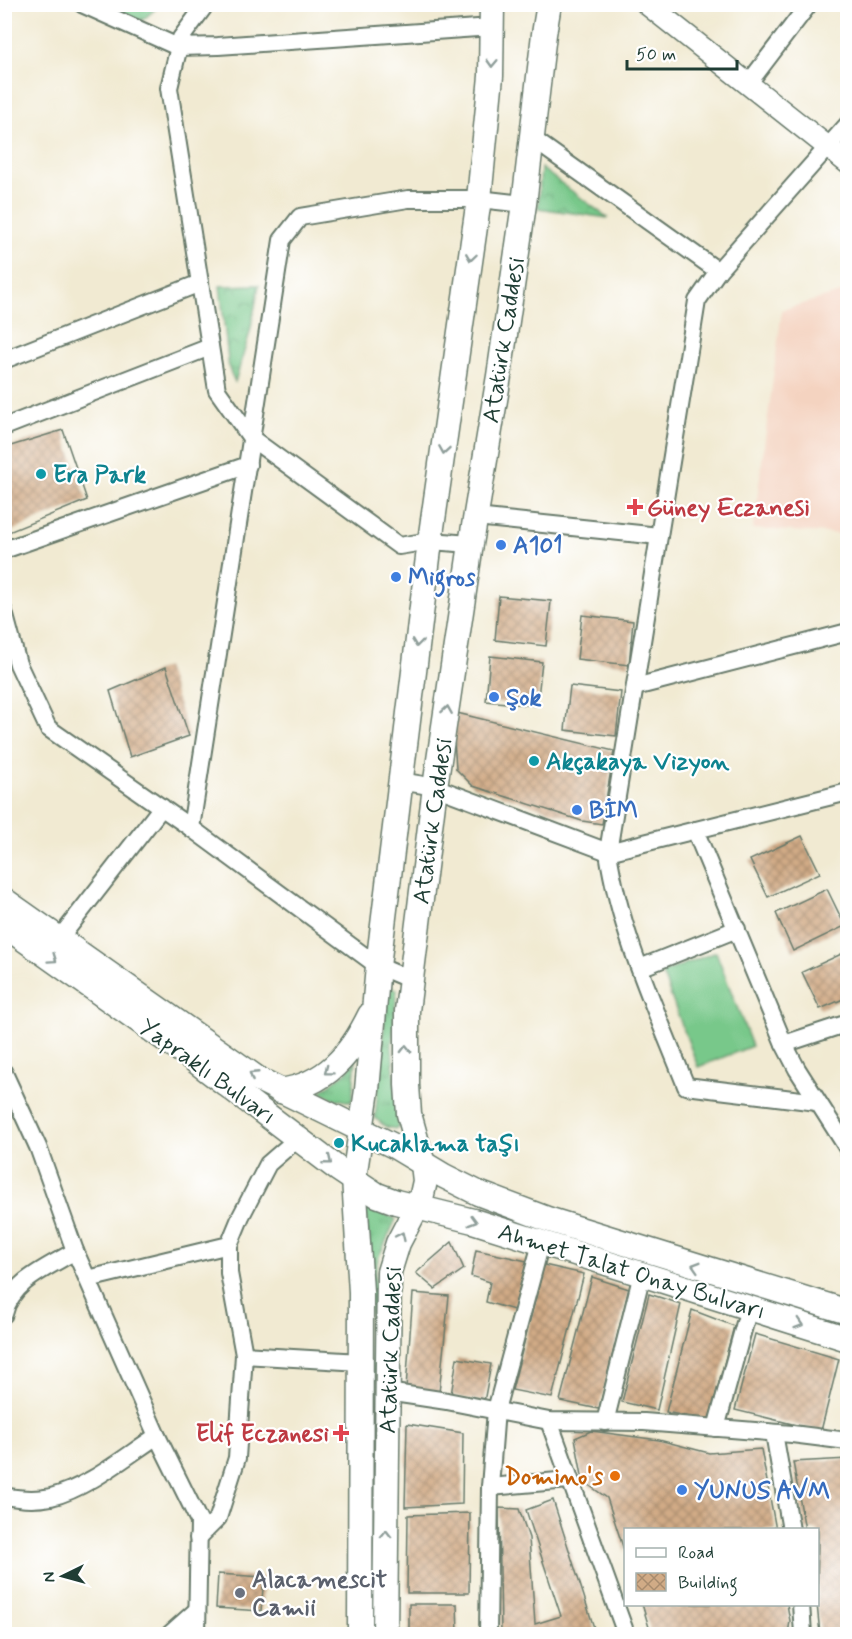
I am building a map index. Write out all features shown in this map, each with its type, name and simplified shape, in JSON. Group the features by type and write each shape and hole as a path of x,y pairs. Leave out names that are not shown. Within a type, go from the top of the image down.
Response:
{"main road":[{"name":"Atatürk Caddesi","path":"385,1635 389,1272 398,1243 416,1207 425,1181 423,1164 412,1128 406,1085 406,1029 435,787 471,544 499,376 524,204 549,4"},
{"name":"Atatürk Caddesi","path":"360,1635 362,1362 360,1265 354,1206 354,1180 362,1130 378,966 430,541 480,199 491,76 492,16"},
{"path":"4,900 258,1079 394,1146 423,1164"},
{"name":"Yapraklı Bulvarı","path":"4,926 174,1045 354,1180 377,1195 416,1207"},
{"path":"280,1091 305,1085 333,1068 356,1042 374,1007"},
{"name":"Ahmet Talat Onay Bulvarı","path":"423,1164 478,1193 516,1208 848,1312"},
{"name":"Ahmet Talat Onay Bulvarı","path":"416,1207 473,1221 848,1339"}],"street":[{"path":"82,4 178,47 230,45 492,16"},
{"path":"206,4 181,38 169,88 217,390 251,438 399,546 430,541 471,544"},
{"path":"748,84 809,4"},
{"path":"657,7 748,84 848,163"},
{"path":"818,1102 686,1086 640,968 615,892 608,852 697,301 717,271 848,124"},
{"path":"532,139 717,271"},
{"path":"191,828 282,240 300,217 408,199 480,199 524,204"},
{"path":"4,360 200,283"},
{"path":"4,427 210,347"},
{"path":"4,550 248,465"},
{"path":"476,517 659,536"},
{"path":"4,612 11,666 48,728 162,807 378,966 411,980"},
{"path":"635,687 848,632"},
{"path":"400,781 435,787 608,852 848,792"},
{"path":"60,938 162,807"},
{"path":"695,830 784,1044 848,1149"},
{"path":"640,968 736,929"},
{"path":"784,1044 848,1023"},
{"path":"4,1073 38,1147 75,1251 199,1521 197,1635"},
{"path":"198,1539 218,1518 237,1458 244,1355 229,1274 229,1245 268,1164 298,1138"},
{"path":"488,1635 490,1487 496,1410 541,1243"},
{"path":"88,1279 229,1245"},
{"path":"4,1314 7,1303 20,1285 75,1251"},
{"path":"606,1422 642,1274"},
{"path":"716,1428 749,1308"},
{"path":"244,1355 362,1362"},
{"path":"387,1392 549,1421 644,1422 848,1441"},
{"path":"549,1421 626,1635"},
{"path":"774,1433 791,1528"},
{"path":"4,1496 18,1499 51,1497 83,1484 158,1436"},
{"path":"490,1487 569,1480"},
{"path":"801,1606 803,1635"},
{"path":"170,1635 197,1610"}],"shaded area":[{"path":"847,291 847,534 753,529 782,310"}],"green space":[{"path":"99,5 160,5 139,23"},
{"path":"541,168 608,218 538,208"},
{"path":"259,285 250,332 235,382 229,369 220,286"},
{"path":"716,952 752,1046 698,1067 662,973"},
{"path":"388,987 397,989 392,1046 398,1124 396,1129 386,1127 375,1118"},
{"path":"356,1060 352,1102 335,1099 320,1092 345,1073"},
{"path":"366,1206 396,1219 378,1259 375,1273 376,1384 373,1383"}],"building":[{"name":"Era Park","path":"63,430 87,500 4,534 4,448"},
{"path":"499,596 551,601 546,646 495,640"},
{"path":"582,615 633,621 629,665 577,659"},
{"path":"490,656 542,662 537,706 486,701"},
{"path":"166,667 189,736 130,757 110,691"},
{"path":"570,686 621,692 616,736 565,730"},
{"name":"Akçakaya Vizyon","path":"457,713 614,751 602,824 582,821 473,786 456,769 454,738"},
{"path":"802,836 820,873 768,897 750,860"},
{"path":"827,889 845,926 793,951 776,913"},
{"path":"848,951 848,997 820,1009 802,972"},
{"path":"452,1242 464,1269 435,1289 416,1273"},
{"path":"476,1250 527,1261 514,1310 486,1302 490,1282 471,1276"},
{"path":"544,1265 584,1274 552,1398 512,1390"},
{"path":"592,1277 629,1289 599,1409 560,1401"},
{"path":"413,1293 449,1296 439,1393 406,1388"},
{"path":"649,1294 681,1304 657,1410 622,1402"},
{"path":"692,1310 734,1326 709,1421 666,1412"},
{"path":"755,1334 839,1359 821,1431 735,1410"},
{"path":"457,1358 491,1364 484,1402 451,1395"},
{"path":"407,1424 463,1433 462,1504 405,1507"},
{"name":"YUNUS AVM","path":"591,1431 659,1440 709,1453 761,1449 776,1528 624,1528 624,1550 607,1498 583,1481 575,1438"},
{"path":"848,1459 848,1634 820,1634 817,1606 819,1528 805,1528 793,1462"},
{"path":"553,1500 596,1634 501,1634 499,1508 519,1509 529,1538 535,1624 561,1616 526,1510"},
{"path":"470,1513 469,1593 407,1593 408,1515"},
{"name":"Alacamescit Camii","path":"218,1574 264,1577 261,1611 216,1608"},
{"path":"409,1604 457,1604 458,1634 409,1634"},
{"path":"643,1606 787,1606 790,1621 788,1634 651,1634"}],"place":[{"name":"Era Park","path":"41,474"},
{"name":"Güney Eczanesi","path":"635,507"},
{"name":"A101","path":"501,545"},
{"name":"Migros","path":"396,577"},
{"name":"Şok","path":"494,697"},
{"name":"Akçakaya Vizyon","path":"534,761"},
{"name":"BİM","path":"577,810"},
{"name":"Kucaklama taşı","path":"339,1143"},
{"name":"Elif Eczanesi","path":"341,1433"},
{"name":"Domino's","path":"615,1476"},
{"name":"YUNUS AVM","path":"682,1490"},
{"name":"Alacamescit Camii","path":"240,1593"}]}
